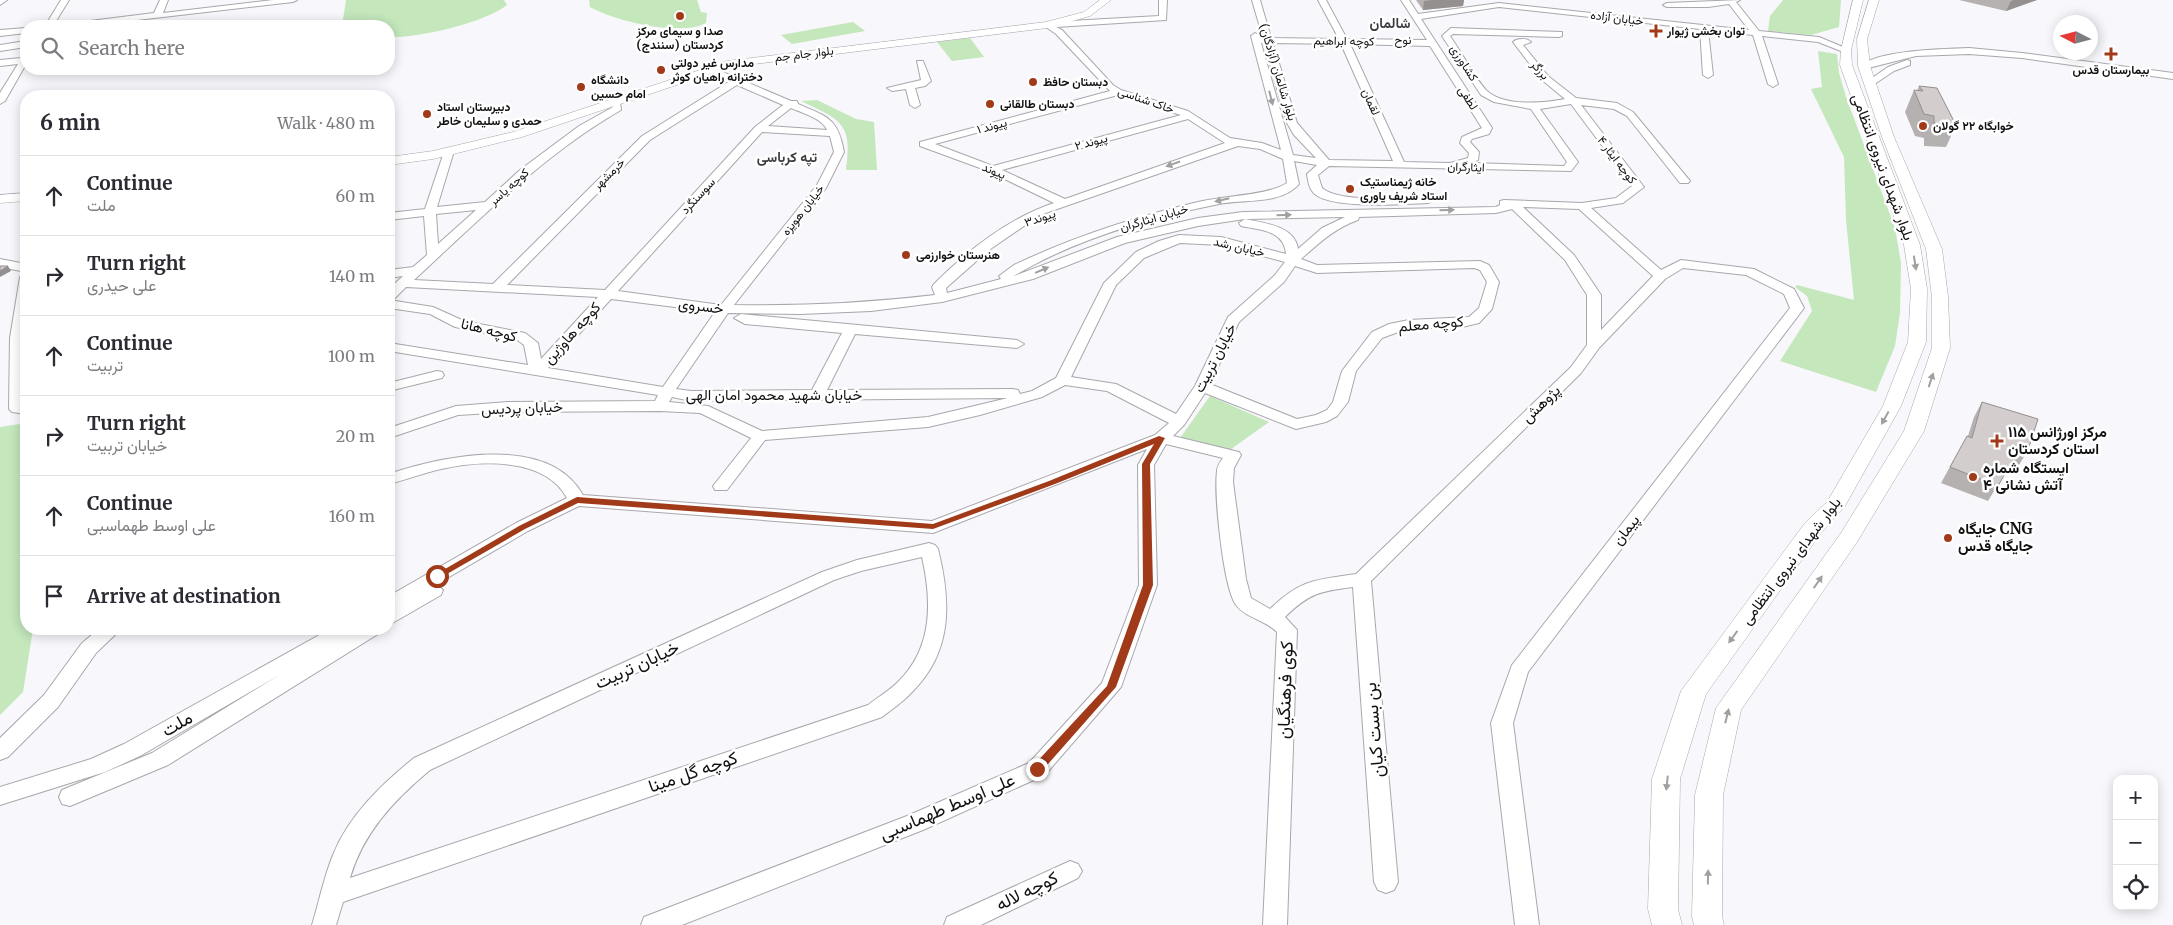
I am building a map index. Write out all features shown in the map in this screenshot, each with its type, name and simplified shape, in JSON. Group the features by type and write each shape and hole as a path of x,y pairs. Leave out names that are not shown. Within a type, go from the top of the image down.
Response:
{"main road":[{"name":"بلوار جام جم","path":"395,156 449,147 508,133 722,61 1038,23 1075,13 1106,0"},
{"name":"بلوار شهدای نیروی انتظامی","path":"1709,925 1707,916 1709,795 1729,708 1849,537 1914,430 1941,348 1940,297 1934,249 1899,183 1846,65 1847,43 1858,0"},
{"name":"بلوار شهدای نیروی انتظامی","path":"1667,925 1663,910 1666,779 1694,691 1813,528 1835,506 1892,406 1917,342 1919,289 1912,245 1888,137 1862,39 1874,0"},
{"name":"بلوار جام جم","path":"395,160 449,151 515,136 711,70 747,60 1050,24 1078,18 1095,4"},
{"path":"0,194 20,192"},
{"path":"0,200 20,198"}],"street":[{"path":"0,3 3,0"},
{"path":"53,20 65,0"},
{"path":"157,16 164,0"},
{"path":"121,20 244,3 294,0"},
{"path":"1050,24 1073,25 1129,18 1163,18 1163,0"},
{"name":"بلوار شالمان (آزادگان)","path":"1246,0 1279,130 1288,157"},
{"name":"بلوار شالمان (آزادگان)","path":"1256,0 1292,123 1298,133 1326,163"},
{"name":"لقمان","path":"1322,0 1343,40 1400,165"},
{"name":"لطفی","path":"1405,0 1487,128 1485,132 1467,136 1465,143 1474,152 1473,160 1443,166"},
{"path":"1678,26 1667,5 1708,4 1733,0 1758,34 1773,84"},
{"path":"235,18 244,3"},
{"name":"خیابان آزاده","path":"1416,17 1490,3 1704,29 1819,40"},
{"path":"1095,4 1129,18"},
{"path":"1593,4 1600,16"},
{"name":"خاک شناسی","path":"1050,24 1118,92 1189,116 1227,141 1262,146 1288,157"},
{"path":"1704,29 1708,75"},
{"path":"0,33 20,31"},
{"name":"کوچه ابراهیم","path":"1254,31 1267,39 1431,41"},
{"name":"کشاورزی","path":"1534,107 1497,100 1484,93 1446,36 1451,31 1559,34"},
{"path":"1819,40 1847,43"},
{"path":"1819,40 1847,43"},
{"name":"برزگر","path":"1527,42 1517,42 1545,78 1573,101"},
{"path":"0,48 20,45"},
{"path":"1869,71 1913,54 1947,51 2025,55 2173,76"},
{"path":"1869,71 1890,69 1914,61 1954,56 2074,63"},
{"path":"0,63 20,59"},
{"path":"892,88 922,84 926,81 920,62"},
{"path":"0,100 20,68"},
{"path":"1869,71 1890,69"},
{"path":"711,70 794,104 820,117 830,124 834,133 759,129"},
{"path":"1266,78 1279,78"},
{"path":"0,81 14,79"},
{"name":"خرمشهر","path":"496,288 646,138 737,81"},
{"path":"910,86 915,105"},
{"name":"پیوند ۱","path":"924,144 1118,92"},
{"path":"1534,107 1573,101 1611,105 1630,114 1684,181"},
{"name":"کوچه ایثار ۴","path":"1514,205 1582,206 1619,201 1638,187 1573,101"},
{"name":"کوچه یاسر","path":"395,291 524,172 583,128 618,108 617,102"},
{"name":"سوسنگرد","path":"607,294 759,129 784,108 794,104"},
{"name":"ایثارگران","path":"1288,157 1326,163 1567,169 1573,162 1534,107"},
{"name":"پیوند ۲","path":"992,169 1189,116"},
{"path":"1262,146 1276,138 1279,130"},
{"name":"خیابان هویزه","path":"663,400 724,309 822,186 839,152 834,133"},
{"name":"پیوند۳","path":"1014,226 1036,213 1062,202 1236,143"},
{"name":"پیوند","path":"924,144 992,169 1062,202"},
{"name":"پیوند۳","path":"1014,226 1262,146"},
{"path":"434,257 430,211 449,151"},
{"name":"خیابان ایثارگران","path":"995,283 1012,271 1058,250 1114,229 1192,206 1231,198 1284,191 1293,184 1288,157"},
{"path":"1326,163 1312,174 1314,183 1320,192 1333,198 1491,200 1514,205 1570,258 1594,295 1594,345"},
{"path":"395,215 489,205"},
{"path":"995,283 1028,276 1122,240 1198,222 1243,216 1496,210 1514,205"},
{"path":"1582,206 1660,276"},
{"name":"خیابان تربیت","path":"1146,464 1161,438 1179,422 1202,386 1233,320 1279,280 1293,260 1326,231 1341,222 1373,213"},
{"path":"1198,222 1245,223 1266,227 1282,234 1291,244 1293,260"},
{"path":"942,298 939,287 950,275 1014,226"},
{"name":"خیابان رشد","path":"1063,380 1066,368 1110,283 1140,255 1163,244 1179,239 1221,241 1293,260 1303,266 1317,269 1342,269"},
{"path":"0,261 20,260"},
{"name":"کوچه معلم","path":"1202,386 1296,424 1321,419 1332,413 1340,402 1345,380 1352,366 1377,335 1394,327 1410,324 1474,320 1485,309 1493,282 1485,268 1470,264 1342,269"},
{"name":"پیمان","path":"1527,925 1502,724 1519,670 1797,308 1789,292 1749,272 1681,264 1660,276"},
{"path":"395,273 419,270"},
{"name":"پژوهش","path":"1362,579 1576,370 1594,345 1660,276"},
{"name":"خسروی","path":"405,283 607,294 724,309 800,310 871,307 942,298 995,283"},
{"name":"کوچه هاوژین","path":"537,372 607,294"},
{"name":"کوچه هانا","path":"395,305 433,311 460,324 520,336 531,343 537,372"},
{"path":"724,309 745,320 1017,344"},
{"path":"20,318 17,338 17,409 20,409"},
{"path":"817,395 850,330"},
{"name":"خیابان شهید محمود امان الهی","path":"395,348 537,372 663,400 716,397 1013,393"},
{"path":"395,386 437,375"},
{"path":"663,400 703,409 760,436 928,422 975,412 1037,394 1063,380 1111,387 1179,422"},
{"name":"خیابان پردیس","path":"395,432 456,411 663,400"},
{"path":"721,486 760,436"},
{"path":"395,600 522,528 577,500 933,527 1161,438 1233,455 1225,473 1235,577 1241,599 1250,608 1274,617 1295,596 1306,589 1319,585 1362,579"},
{"path":"395,477 425,467 466,458 506,459 545,468 567,484 577,500"},
{"name":"علی اوسط طهماسبی","path":"653,925 914,823 1037,769 1111,687 1148,585 1146,464"},
{"name":"خیابان تربیت","path":"324,925 345,856 367,819 394,786 422,764 828,576 857,566 929,550"},
{"name":"کوچه گل مینا","path":"334,894 875,711 908,684 931,652 939,611 937,578 929,550"},
{"path":"395,614 446,583 437,576"},
{"name":"بن بست کیان","path":"1362,579 1386,882"},
{"name":"کوی فرهنگیان","path":"1274,617 1287,630 1275,925"},
{"name":"ملت","path":"0,796 97,766 132,750 334,635"},
{"path":"70,798 160,759 361,635"},
{"path":"0,751 51,701 90,639"},
{"name":"کوچه لاله","path":"956,925 1070,871"}],"green space":[{"path":"346,0 504,0 507,5 483,18 451,28 402,37 395,37 395,20 343,20"},
{"path":"589,0 697,0 701,12 707,13 706,23 695,27 680,28 648,26 601,12 590,7"},
{"path":"1783,0 1841,0 1839,27 1811,35 1768,31 1770,16"},
{"path":"853,22 865,31 792,44 781,35"},
{"path":"970,38 984,57 952,61 937,42"},
{"path":"1818,51 1837,54 1839,73 1846,97 1895,228 1901,263 1900,313 1895,346 1876,392 1780,361 1812,311 1807,296 1795,287 1797,285 1854,300 1846,220 1844,157 1811,89 1822,87"},
{"path":"817,100 856,119 874,122 877,170 846,170 848,142 841,125 826,113 801,101"},
{"path":"1210,396 1269,422 1227,452 1178,441"},
{"path":"20,424 20,635 32,635 23,692 0,715 0,427"}],"building":[{"path":"1919,86 1937,88 1956,125 1934,123 1934,116 1924,114 1914,90 1923,91"},
{"path":"0,266 8,266 0,271"},
{"path":"1982,402 2038,419 2028,450 2020,447 1998,486 1950,467 1967,436 1972,438"}],"place":[{"name":"صدا و سیمای مرکز کردستان (سنندج)","path":"680,16"},
{"name":"توان بخشی ژیوار","path":"1656,31"},
{"name":"بیمارستان قدس","path":"2111,54"},
{"name":"مدارس غیر دولتی دخترانه راهیان کوثر","path":"661,70"},
{"name":"دبستان حافظ","path":"1033,82"},
{"name":"دانشگاه امام حسین","path":"581,87"},
{"name":"دبستان طالقانی","path":"990,104"},
{"name":"دبیرستان استاد حمدی و سلیمان خاطر","path":"427,114"},
{"name":"خوابگاه ۲۲ گولان","path":"1923,126"},
{"name":"خانه ژیمناستیک استاد شریف یاوری","path":"1350,189"},
{"name":"هنرستان خوارزمی","path":"906,255"},
{"name":"مرکز اورژانس ۱۱۵ استان کردستان","path":"1997,441"},
{"name":"ایستگاه شماره ۴ آتش نشانی","path":"1973,477"},
{"name":"جایگاه CNG جایگاه قدس","path":"1948,538"}],"district":[{"name":"شالمان","path":"1390,23"},
{"name":"تپه کرباسی","path":"787,157"}],"route":[{"path":"437,576 522,528 577,500 933,527 1161,438 1146,464 1148,585 1111,687 1037,769"}]}
